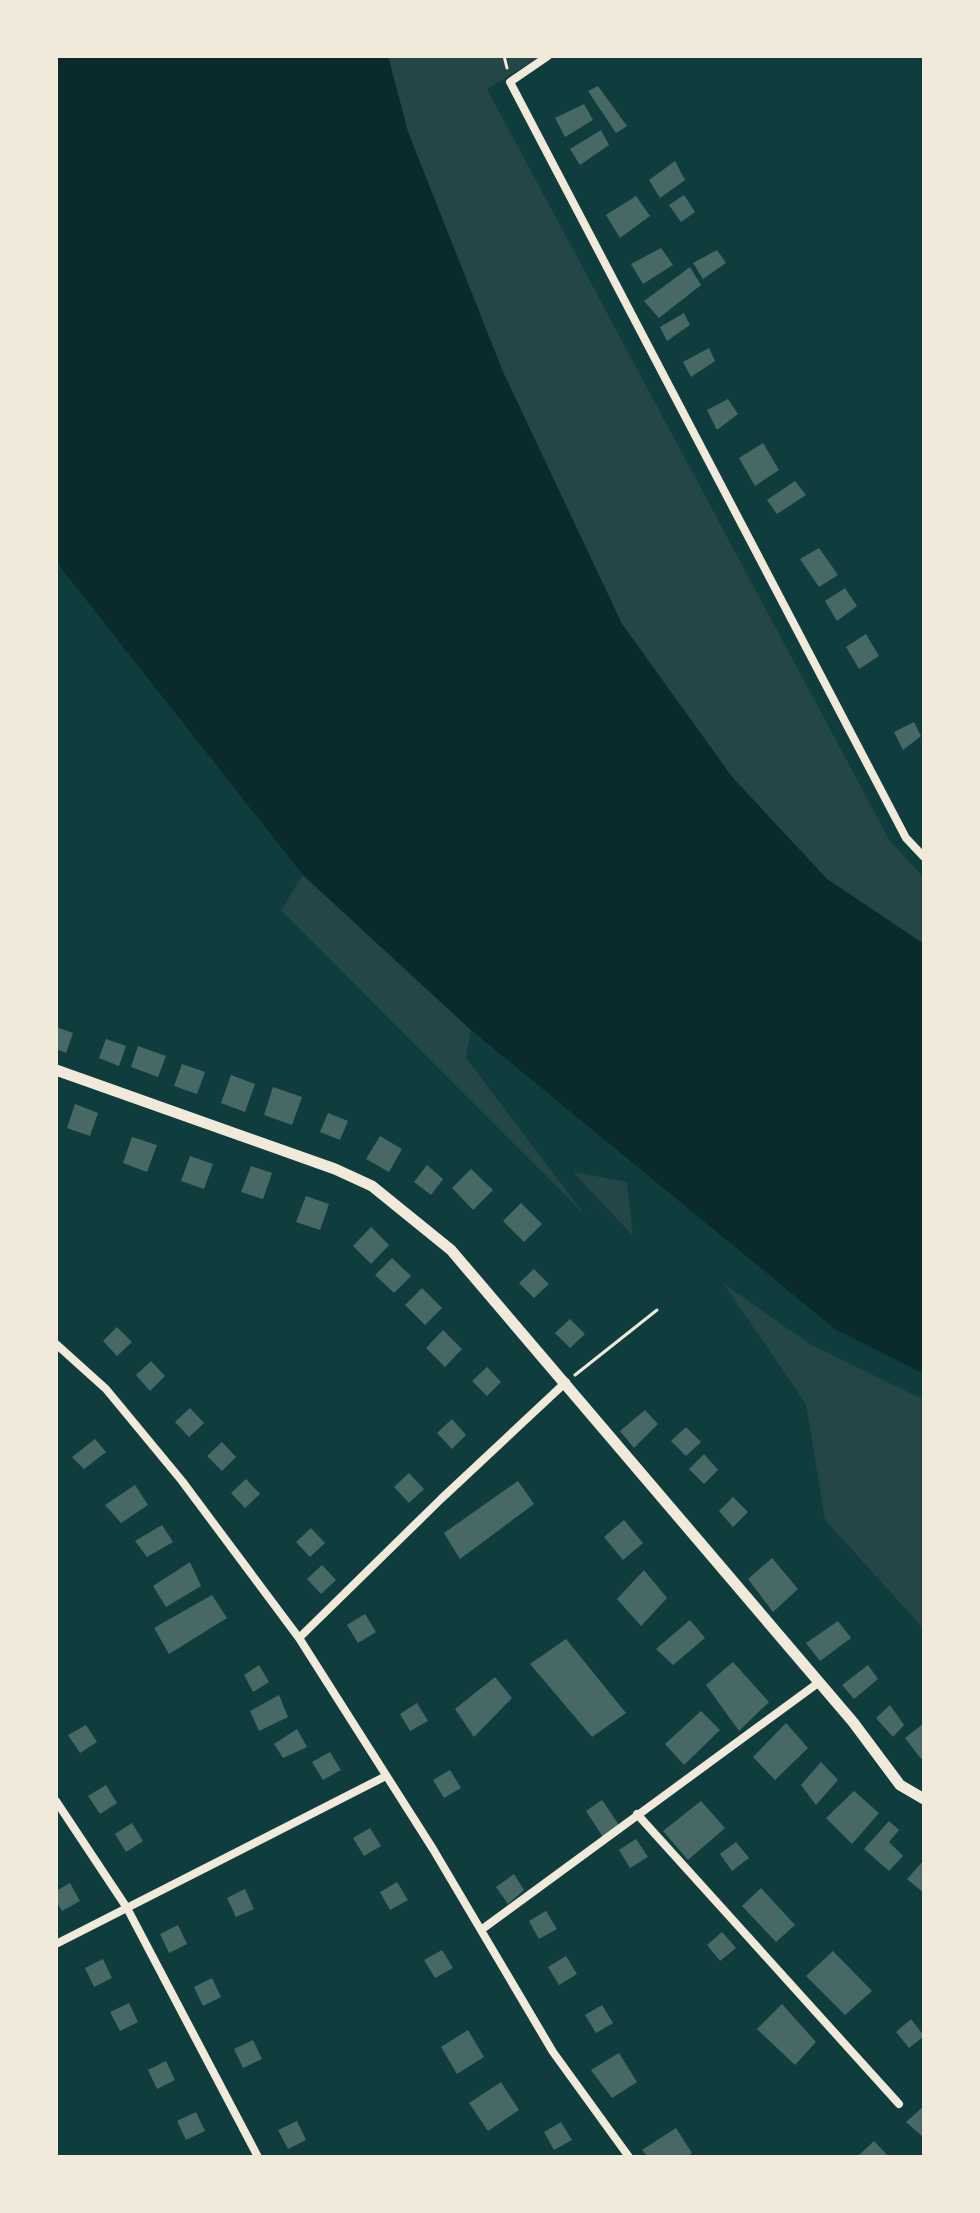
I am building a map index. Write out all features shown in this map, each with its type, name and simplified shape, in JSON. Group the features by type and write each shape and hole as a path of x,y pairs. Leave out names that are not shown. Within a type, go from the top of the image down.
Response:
{"main road":[{"path":"56,1070 335,1169 372,1186 451,1250 853,1722 900,1785 924,1799"}],"street":[{"path":"548,56 510,82 906,838 924,857"},
{"path":"56,1344 106,1389 182,1481 299,1638 481,1930 553,2052 629,2157"},
{"path":"299,1638 566,1382"},
{"path":"481,1930 818,1683"},
{"path":"56,1944 386,1776"},
{"path":"56,1801 127,1908 258,2157"},
{"path":"637,1814 899,2104"}],"path":[{"path":"566,1382 657,1310"}],"shaded area":[{"path":"56,56 388,56 408,132 503,372 622,624 732,777 827,879 924,944 924,1374 835,1329 471,1030 303,875 61,568 56,557"},
{"path":"388,56 541,56 487,89 890,841 924,878 924,944 827,879 732,777 622,624 503,372 408,132"},
{"path":"303,875 471,1030 466,1058 585,1215 281,910"},
{"path":"573,1172 627,1182 633,1236"},
{"path":"723,1283 808,1343 924,1400 924,1629 825,1520 806,1404"}],"building":[{"path":"598,86 627,126 616,133 588,91"},
{"path":"584,104 593,120 565,137 555,118"},
{"path":"601,130 609,145 580,165 570,149"},
{"path":"675,161 685,180 660,198 649,180"},
{"path":"684,195 695,212 681,222 669,205"},
{"path":"636,196 650,216 620,238 606,215"},
{"path":"661,248 673,265 643,284 631,264"},
{"path":"717,250 726,263 703,279 693,263"},
{"path":"690,267 701,285 659,318 644,301"},
{"path":"684,313 690,325 667,341 660,327"},
{"path":"709,348 715,361 691,377 683,362"},
{"path":"728,399 738,414 717,430 707,410"},
{"path":"763,443 779,470 755,486 739,458"},
{"path":"795,481 806,495 777,514 767,500"},
{"path":"819,548 838,575 819,587 800,559"},
{"path":"845,588 857,606 837,621 825,601"},
{"path":"866,634 879,656 859,669 846,647"},
{"path":"914,722 921,736 903,750 894,732"},
{"path":"56,1027 73,1033 66,1053 56,1049"},
{"path":"106,1039 126,1046 119,1066 99,1058"},
{"path":"138,1046 166,1056 158,1077 131,1067"},
{"path":"182,1064 205,1072 197,1094 174,1086"},
{"path":"231,1075 255,1084 245,1112 221,1103"},
{"path":"273,1087 302,1097 292,1125 264,1115"},
{"path":"75,1104 98,1113 90,1136 67,1128"},
{"path":"328,1113 348,1121 340,1140 320,1132"},
{"path":"380,1136 402,1149 389,1172 366,1159"},
{"path":"132,1137 157,1145 147,1172 123,1163"},
{"path":"190,1156 213,1164 204,1189 181,1181"},
{"path":"427,1165 443,1179 431,1195 414,1182"},
{"path":"251,1166 272,1173 263,1199 241,1192"},
{"path":"471,1169 493,1190 473,1210 452,1188"},
{"path":"306,1196 329,1204 320,1230 296,1222"},
{"path":"521,1203 542,1224 524,1242 503,1221"},
{"path":"371,1227 389,1245 371,1264 353,1246"},
{"path":"392,1258 411,1276 394,1293 375,1275"},
{"path":"534,1269 549,1284 534,1298 519,1283"},
{"path":"422,1288 442,1308 425,1325 405,1305"},
{"path":"570,1319 585,1334 570,1348 555,1333"},
{"path":"117,1327 132,1342 117,1356 103,1341"},
{"path":"443,1330 462,1349 445,1367 426,1348"},
{"path":"151,1361 165,1376 150,1391 136,1375"},
{"path":"487,1367 501,1382 487,1396 472,1381"},
{"path":"190,1408 204,1423 189,1437 175,1422"},
{"path":"645,1410 658,1424 634,1448 620,1431"},
{"path":"452,1419 466,1435 452,1449 437,1433"},
{"path":"686,1427 701,1442 686,1456 671,1441"},
{"path":"95,1439 106,1452 84,1469 72,1457"},
{"path":"222,1442 236,1457 222,1471 207,1456"},
{"path":"704,1454 718,1470 704,1484 689,1469"},
{"path":"409,1473 424,1489 409,1503 394,1487"},
{"path":"246,1479 260,1494 245,1508 231,1493"},
{"path":"518,1481 534,1504 460,1559 444,1533"},
{"path":"135,1485 148,1505 121,1523 105,1505"},
{"path":"733,1497 748,1512 733,1527 719,1511"},
{"path":"624,1520 643,1543 623,1560 604,1537"},
{"path":"162,1525 173,1542 147,1557 135,1541"},
{"path":"311,1528 325,1543 310,1557 296,1542"},
{"path":"772,1558 798,1589 773,1612 748,1579"},
{"path":"190,1562 201,1586 166,1607 153,1586"},
{"path":"322,1565 336,1580 321,1594 307,1579"},
{"path":"644,1570 667,1598 641,1626 617,1599"},
{"path":"212,1595 227,1618 169,1654 154,1628"},
{"path":"365,1614 376,1632 358,1643 347,1625"},
{"path":"690,1620 705,1638 673,1665 656,1649"},
{"path":"838,1621 851,1638 820,1661 806,1643"},
{"path":"566,1639 626,1713 592,1737 530,1664"},
{"path":"733,1662 769,1702 739,1731 706,1685"},
{"path":"259,1665 269,1682 253,1692 244,1675"},
{"path":"868,1665 878,1679 854,1699 842,1685"},
{"path":"495,1677 512,1698 474,1737 455,1709"},
{"path":"279,1695 288,1717 259,1731 250,1711"},
{"path":"417,1703 428,1721 410,1731 400,1714"},
{"path":"890,1705 904,1725 893,1737 876,1718"},
{"path":"701,1711 720,1730 684,1765 665,1744"},
{"path":"786,1723 808,1748 775,1780 753,1757"},
{"path":"924,1723 924,1757 921,1759 905,1738"},
{"path":"86,1725 97,1742 80,1753 68,1735"},
{"path":"297,1729 307,1747 283,1758 274,1744"},
{"path":"330,1752 341,1770 323,1780 312,1762"},
{"path":"821,1762 838,1780 816,1805 801,1785"},
{"path":"450,1770 461,1788 444,1798 433,1780"},
{"path":"106,1785 117,1803 100,1814 88,1796"},
{"path":"854,1791 879,1813 852,1844 826,1818"},
{"path":"602,1800 619,1825 603,1837 586,1811"},
{"path":"701,1801 725,1828 688,1860 663,1831"},
{"path":"889,1821 899,1830 889,1842 903,1856 889,1871 864,1849"},
{"path":"132,1823 143,1841 126,1852 115,1834"},
{"path":"370,1828 381,1846 364,1856 353,1838"},
{"path":"636,1839 648,1857 630,1868 619,1850"},
{"path":"736,1842 749,1858 732,1871 720,1854"},
{"path":"924,1860 924,1893 907,1879"},
{"path":"514,1874 524,1890 508,1904 496,1887"},
{"path":"397,1882 408,1900 390,1910 380,1892"},
{"path":"70,1883 80,1901 62,1911 56,1901 56,1891"},
{"path":"761,1888 795,1925 776,1942 742,1906"},
{"path":"245,1889 254,1909 236,1917 227,1898"},
{"path":"546,1911 557,1929 539,1939 529,1921"},
{"path":"178,1925 187,1944 169,1953 160,1934"},
{"path":"722,1932 736,1948 720,1961 707,1945"},
{"path":"442,1950 453,1968 435,1978 424,1960"},
{"path":"833,1951 872,1991 845,2015 806,1976"},
{"path":"566,1956 577,1974 559,1985 548,1967"},
{"path":"103,1959 112,1978 94,1987 85,1968"},
{"path":"212,1978 221,1997 203,2006 194,1987"},
{"path":"129,2003 138,2022 120,2031 110,2012"},
{"path":"782,2004 816,2042 795,2065 757,2029"},
{"path":"602,2005 613,2023 596,2033 585,2015"},
{"path":"911,2019 924,2036 909,2048 896,2032"},
{"path":"468,2030 484,2057 457,2074 441,2047"},
{"path":"253,2040 262,2059 243,2068 234,2049"},
{"path":"619,2053 637,2082 612,2098 591,2070"},
{"path":"166,2061 175,2080 157,2089 148,2070"},
{"path":"501,2082 519,2110 488,2131 469,2103"},
{"path":"924,2106 924,2138 906,2122"},
{"path":"196,2112 205,2131 186,2140 177,2121"},
{"path":"297,2121 306,2140 288,2149 278,2130"},
{"path":"561,2122 572,2140 554,2150 544,2132"},
{"path":"676,2128 692,2153 688,2157 648,2157 642,2150"},
{"path":"874,2141 889,2157 857,2157"}]}
